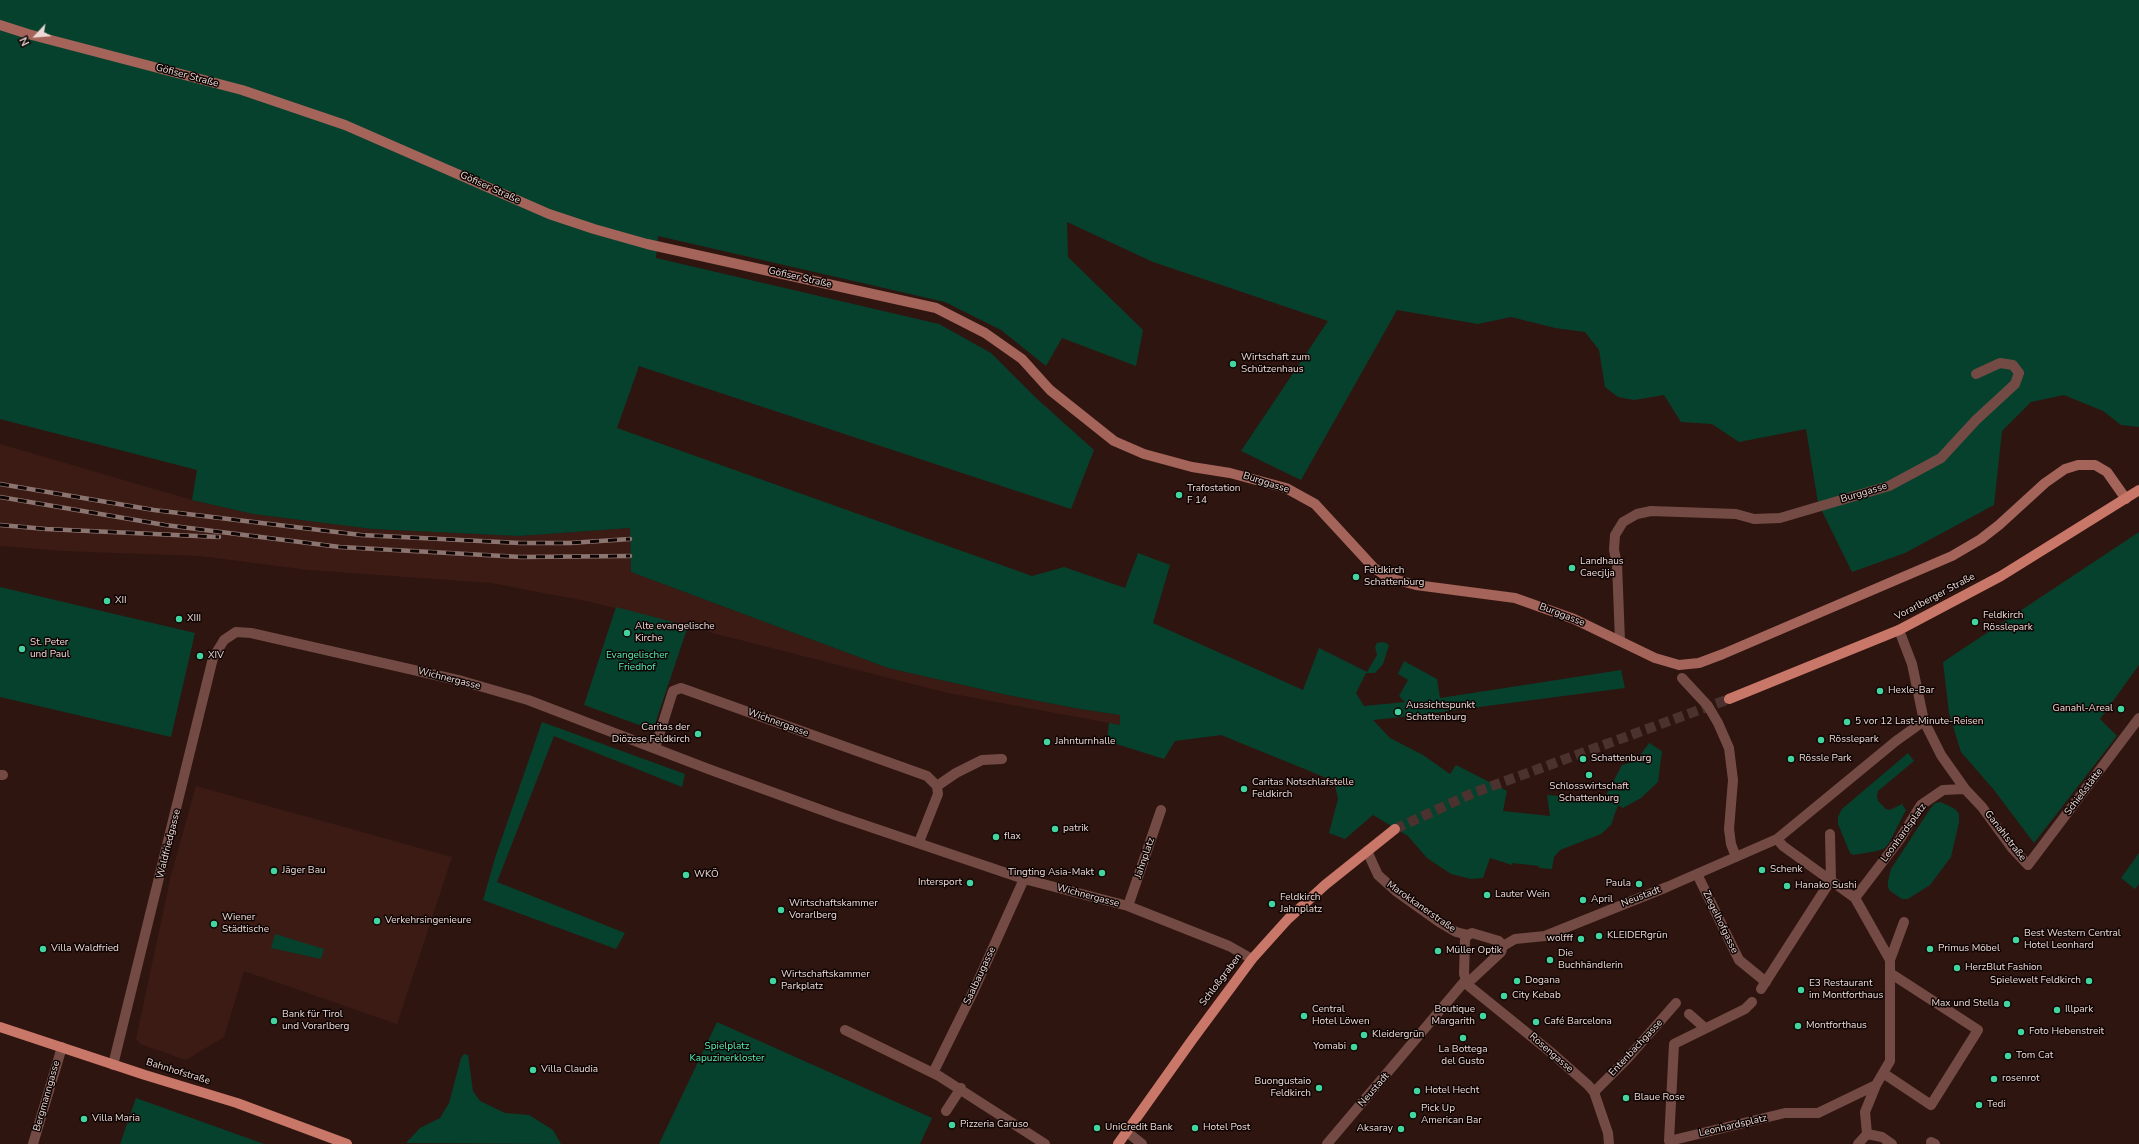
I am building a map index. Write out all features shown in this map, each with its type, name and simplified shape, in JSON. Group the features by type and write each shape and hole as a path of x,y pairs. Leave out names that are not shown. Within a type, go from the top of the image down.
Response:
{"main road":[{"name":"Göfiser Straße","path":"0,25 28,34 242,90 345,125 549,214 594,229 647,244 936,308 984,333"},
{"name":"Burggasse","path":"984,333 1022,359 1050,390 1114,441 1158,457 1192,467 1230,472 1286,488 1315,504 1364,558 1374,568 1389,578 1416,585 1515,598 1574,619 1655,658 1679,665 1690,665 1710,659 1952,556 1981,539 2000,525 2045,483 2065,470 2078,465 2095,465 2107,472 2126,499"},
{"name":"Vorarlberger Straße","path":"1729,699 1899,630 2001,576 2139,490"},
{"path":"1367,851 1395,829"},
{"name":"Schloßgraben","path":"1118,1144 1252,959 1288,919 1367,851"},
{"name":"Bahnhofstraße","path":"0,1027 237,1103 347,1144"}],"street":[{"name":"Burggasse","path":"1620,641 1617,564 1614,550 1615,535 1623,522 1637,514 1651,511 1736,514 1754,519 1780,518 1889,486 1941,458 1976,420 2015,384 2019,373 2013,365 2000,363 1976,374"},
{"path":"1899,630 1912,664 1924,721 1941,755 1965,788"},
{"name":"Wichnergasse","path":"236,632 258,634 454,679 528,700 756,786 1024,879 1128,906 1229,946 1252,959"},
{"name":"Waldfriedgasse","path":"113,1064 214,658 224,640 236,632"},
{"path":"1682,678 1708,706 1721,729 1729,748 1732,780 1729,829 1731,844 1736,857"},
{"name":"Wichnergasse","path":"654,748 673,691 682,688 927,776 938,786"},
{"name":"Schießstätte","path":"2028,865 2139,718"},
{"path":"1890,960 1855,898 1783,846 1777,839 1896,741 1924,721"},
{"path":"920,842 938,794 938,786 956,773 982,760 1002,759"},
{"name":"Ganahlstraße","path":"1965,788 1982,807 2012,848 2028,865"},
{"name":"Leonhardsplatz","path":"1855,898 1900,839 1921,805 1943,790 1965,788"},
{"name":"Jahnplatz","path":"1128,906 1161,810"},
{"path":"1830,834 1831,880"},
{"name":"Neustadt","path":"1327,1144 1465,981 1472,979 1484,968 1501,952 1503,946 1516,939 1545,936 1697,874 1777,839"},
{"name":"Marokkanerstraße","path":"1367,851 1378,875 1397,892 1451,929 1468,935"},
{"name":"Ziegelhofgasse","path":"1697,874 1739,960 1763,986 1831,880"},
{"name":"Saalbaugasse","path":"933,1073 974,990 1024,879"},
{"path":"1858,1144 1867,1134 1865,1112 1876,1085 1890,1061 1890,960 1904,922"},
{"path":"1465,981 1464,939 1468,935 1472,933 1499,941 1503,946"},
{"path":"1883,1073 1931,1105 1978,1030 1890,973"},
{"name":"Rosengasse","path":"1465,981 1553,1054 1594,1092 1608,1133 1609,1144"},
{"name":"Leonhardsplatz","path":"1752,1002 1745,1009 1674,1044 1668,1143 1785,1113 1818,1113 1876,1085"},
{"name":"Entenbachgasse","path":"1594,1092 1627,1059 1676,1003"},
{"path":"1688,1014 1706,1028"},
{"path":"845,1030 961,1088 1045,1144"},
{"name":"Bergmanngasse","path":"33,1144 62,1047"},
{"path":"946,1110 961,1088"},
{"path":"1127,1132 1142,1144"},
{"path":"1867,1134 1882,1137 1892,1144"}],"shaded area":[{"path":"0,444 192,500 253,514 372,529 519,536 630,528 631,572 888,668 1007,695 1120,715 1120,725 948,693 591,602 491,583 309,570 200,556 64,551 0,546"},
{"path":"196,786 452,857 397,1024 244,971 224,1037 186,1060 140,1044 136,1039 171,875"}],"green space":[{"path":"0,0 2139,0 2139,427 2121,425 2103,411 2064,395 2031,402 2002,431 1994,505 1905,553 1852,572 1818,503 1806,429 1739,442 1712,424 1681,422 1664,395 1634,400 1618,397 1605,387 1599,350 1585,332 1555,328 1511,317 1478,324 1397,310 1301,480 1241,451 1328,321 1153,262 1067,222 1068,257 1143,330 1136,366 1062,338 1046,366 1001,330 945,302 658,236 656,258 939,324 991,353 1035,397 1094,450 1071,509 639,366 617,428 1032,576 1064,567 1125,588 1138,553 1170,565 1153,623 1303,690 1319,648 1367,672 1377,655 1375,647 1377,643 1384,642 1389,645 1383,664 1375,673 1366,673 1356,693 1364,706 1405,702 1399,696 1408,680 1398,674 1404,661 1437,679 1440,698 1621,670 1625,688 1433,713 1428,722 1420,715 1373,720 1390,738 1423,755 1450,774 1456,765 1507,791 1503,811 1550,816 1547,795 1604,799 1622,765 1636,761 1649,743 1662,751 1658,782 1641,798 1623,808 1618,805 1611,825 1601,834 1560,850 1554,857 1552,869 1512,863 1512,865 1490,858 1483,878 1471,879 1451,874 1427,858 1408,836 1373,815 1345,839 1329,833 1338,799 1334,781 1221,735 1175,741 1164,759 1107,741 1109,723 1120,725 1120,715 1007,695 888,668 631,572 630,528 519,536 372,529 253,514 192,500 197,470 0,419"},
{"path":"2139,532 2139,665 2100,719 2117,736 2034,843 1994,790 1961,752 1949,713 1943,662"},
{"path":"0,587 195,633 171,737 0,697"},
{"name":"Evangelischer Friedhof","path":"616,607 688,626 653,730 584,705"},
{"path":"542,722 685,774 682,787 554,736 497,882 625,933 616,949 483,900 496,855"},
{"path":"1908,753 1914,761 1878,791 1878,801 1886,809 1890,810 1902,804 1906,810 1889,843 1885,848 1877,851 1853,855 1850,853 1838,824 1838,817 1842,809"},
{"path":"1941,802 1955,809 1959,814 1959,822 1951,857 1930,885 1908,899 1902,899 1890,891 1888,887 1891,869 1930,809 1935,803"},
{"path":"2139,853 2139,884 2135,889 2121,878"},
{"path":"275,934 324,949 321,959 271,948"},
{"name":"Spielplatz Kapuzinerkloster","path":"717,1022 932,1118 920,1144 659,1144"},
{"path":"464,1054 468,1055 473,1091 480,1101 505,1113 529,1115 553,1130 561,1144 406,1143 420,1128 440,1118 449,1103 461,1058"},
{"path":"136,1098 264,1144 120,1144"}],"tunnel":[{"path":"1395,829 1473,793 1729,699"}],"railway":[{"path":"0,484 154,510 361,535 520,543 570,543 630,539"},
{"path":"0,497 165,525 340,547 521,557 630,556"},
{"path":"0,525 46,529 219,537"}],"place":[{"name":"Wirtschaft zum Schützenhaus","path":"1233,364"},
{"name":"Trafostation F 14","path":"1179,495"},
{"name":"Landhaus Caecjlja","path":"1572,568"},
{"name":"Feldkirch Schattenburg","path":"1356,577"},
{"name":"XII","path":"107,601"},
{"name":"XIII","path":"179,619"},
{"name":"Feldkirch Rösslepark","path":"1975,622"},
{"name":"Alte evangelische Kirche","path":"627,633"},
{"name":"St. Peter und Paul","path":"22,649"},
{"name":"XIV","path":"200,656"},
{"name":"Hexle-Bar","path":"1880,691"},
{"name":"Ganahl-Areal","path":"2121,709"},
{"name":"Aussichtspunkt Schattenburg","path":"1398,712"},
{"name":"5 vor 12 Last-Minute-Reisen","path":"1847,722"},
{"name":"Caritas der Diözese Feldkirch","path":"698,734"},
{"name":"Rösslepark","path":"1821,740"},
{"name":"Jahnturnhalle","path":"1047,742"},
{"name":"Schattenburg","path":"1583,759"},
{"name":"Rössle Park","path":"1791,759"},
{"name":"Schlosswirtschaft Schattenburg","path":"1589,775"},
{"name":"Caritas Notschlafstelle Feldkirch","path":"1244,789"},
{"name":"patrik","path":"1055,829"},
{"name":"flax","path":"996,837"},
{"name":"Schenk","path":"1762,870"},
{"name":"Jäger Bau","path":"274,871"},
{"name":"Tingting Asia-Makt","path":"1102,873"},
{"name":"WKÖ","path":"686,875"},
{"name":"Intersport","path":"970,883"},
{"name":"Paula","path":"1639,884"},
{"name":"Hanako Sushi","path":"1787,886"},
{"name":"Lauter Wein","path":"1487,895"},
{"name":"April","path":"1583,900"},
{"name":"Feldkirch Jahnplatz","path":"1272,904"},
{"name":"Wirtschaftskammer Vorarlberg","path":"781,910"},
{"name":"Verkehrsingenieure","path":"377,921"},
{"name":"Wiener Städtische","path":"214,924"},
{"name":"KLEIDERgrün","path":"1599,936"},
{"name":"wolfff","path":"1581,939"},
{"name":"Best Western Central Hotel Leonhard","path":"2016,940"},
{"name":"Villa Waldfried","path":"43,949"},
{"name":"Primus Möbel","path":"1930,949"},
{"name":"Müller Optik","path":"1438,951"},
{"name":"Die Buchhändlerin","path":"1550,960"},
{"name":"HerzBlut Fashion","path":"1957,968"},
{"name":"Wirtschaftskammer Parkplatz","path":"773,981"},
{"name":"Dogana","path":"1517,981"},
{"name":"Spielewelt Feldkirch","path":"2089,981"},
{"name":"E3 Restaurant im Montforthaus","path":"1801,990"},
{"name":"City Kebab","path":"1504,996"},
{"name":"Max und Stella","path":"2007,1004"},
{"name":"Illpark","path":"2057,1010"},
{"name":"Central Hotel Löwen","path":"1304,1016"},
{"name":"Boutique Margarith","path":"1483,1016"},
{"name":"Bank für Tirol und Vorarlberg","path":"274,1021"},
{"name":"Café Barcelona","path":"1536,1022"},
{"name":"Montforthaus","path":"1798,1026"},
{"name":"Foto Hebenstreit","path":"2021,1032"},
{"name":"Kleidergrün","path":"1364,1035"},
{"name":"La Bottega del Gusto","path":"1463,1038"},
{"name":"Yomabi","path":"1354,1047"},
{"name":"Tom Cat","path":"2008,1056"},
{"name":"Villa Claudia","path":"533,1070"},
{"name":"rosenrot","path":"1994,1079"},
{"name":"Buongustaio Feldkirch","path":"1319,1088"},
{"name":"Hotel Hecht","path":"1417,1091"},
{"name":"Blaue Rose","path":"1626,1098"},
{"name":"Tedi","path":"1979,1105"},
{"name":"Pick Up American Bar","path":"1413,1115"},
{"name":"Villa Maria","path":"84,1119"},
{"name":"Pizzeria Caruso","path":"952,1125"},
{"name":"UniCredit Bank","path":"1097,1128"},
{"name":"Hotel Post","path":"1195,1128"},
{"name":"Aksaray","path":"1401,1129"}]}
